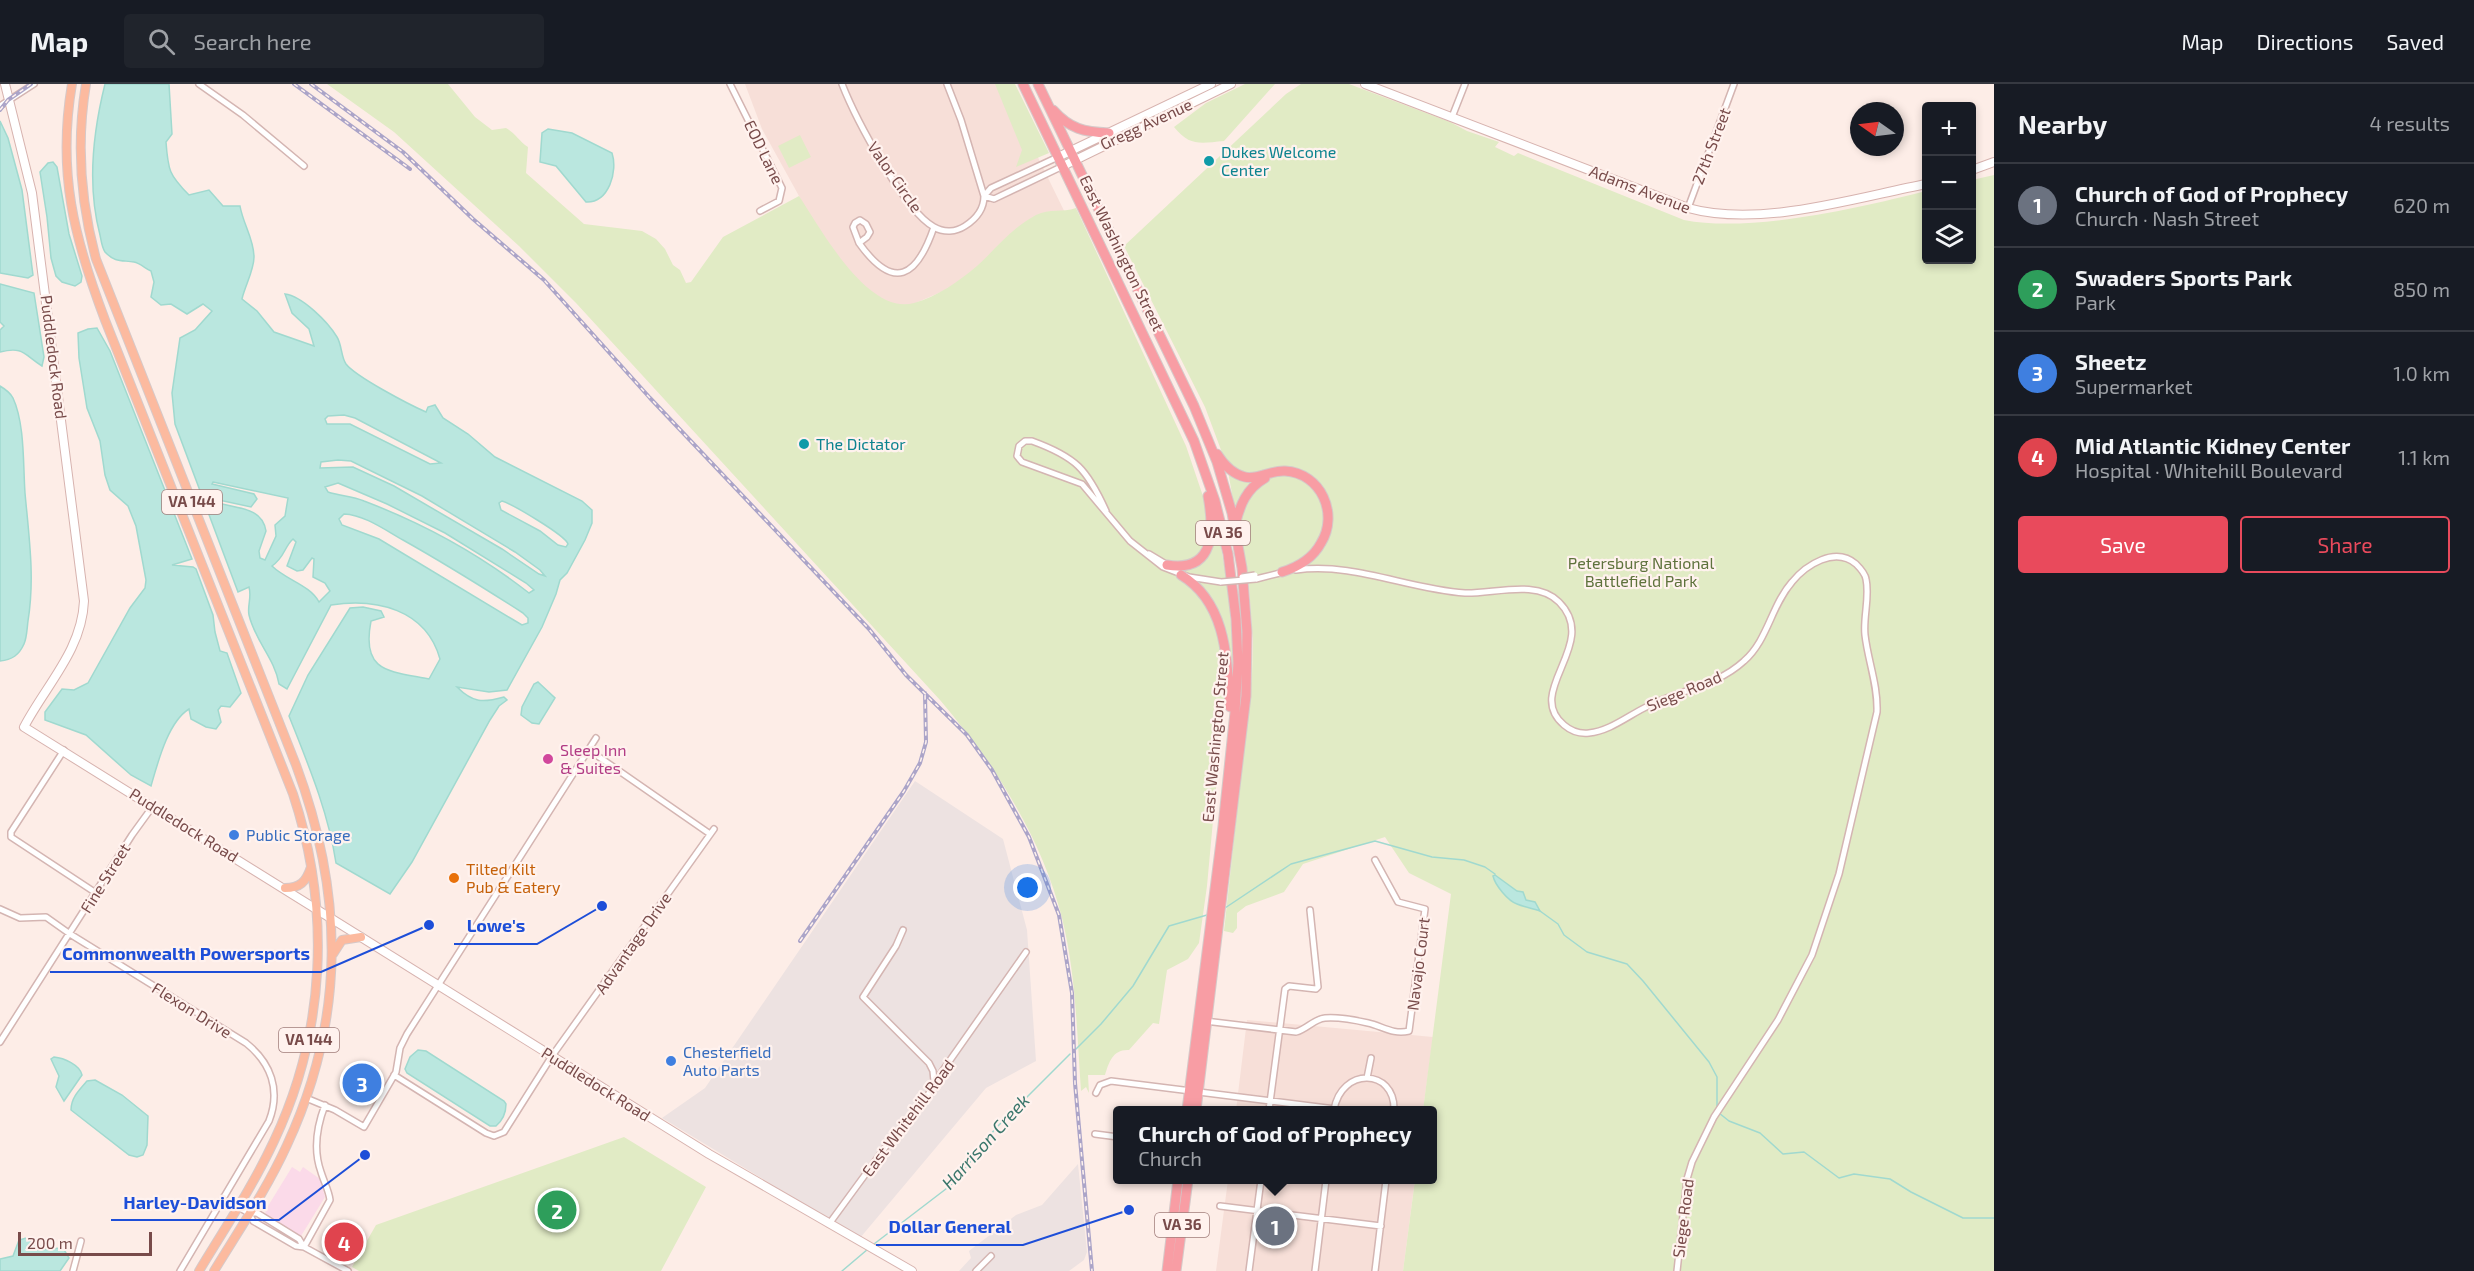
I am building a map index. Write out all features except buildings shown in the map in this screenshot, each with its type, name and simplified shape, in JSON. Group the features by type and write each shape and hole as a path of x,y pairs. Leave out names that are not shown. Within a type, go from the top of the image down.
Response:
{"highway":[{"name":"East Washington Street","path":"1023,84 1178,404 1202,461 1225,539 1234,601 1238,663 1233,738 1194,1091 1196,1106"},
{"name":"East Washington Street","path":"1038,84 1190,397 1210,444 1235,528 1247,612 1247,675 1202,1021"},
{"path":"1046,101 1066,123 1075,129 1109,133"},
{"path":"1210,444 1224,465 1238,475 1251,478 1275,472 1292,472 1312,482 1322,495 1327,506 1328,519 1321,543 1304,562 1281,571"},
{"path":"1167,565 1182,566 1195,562 1205,553 1211,543 1212,516 1202,461"},
{"path":"1235,528 1244,497 1263,479 1287,475 1309,484 1323,503 1325,515 1323,532 1309,553 1281,571"},
{"path":"1181,575 1204,594 1220,627 1229,669 1233,738"},
{"name":"East Washington Street","path":"1188,1106 1194,1091"},
{"name":"VA 36","path":"1167,1271 1177,1184"},
{"name":"VA 36","path":"1176,1271 1187,1184"}],"main road":[{"name":"VA 144","path":"72,84 66,159 70,204 80,250 109,330 290,786 305,833 318,908 316,995 304,1060 281,1126 266,1158 199,1271"},
{"name":"VA 144","path":"86,84 80,128 80,165 83,203 96,259 308,796 325,863 331,916 332,957 324,1028 306,1098 286,1147 214,1271"},
{"path":"285,888 296,887 303,883 312,864"},
{"path":"332,957 338,943 342,940 361,937"}],"street":[{"name":"Puddledock Road","path":"5,84 32,193 84,601 82,620 73,647 24,726 734,1170 912,1271"},
{"path":"0,106 34,84"},
{"path":"199,84 243,115 304,166"},
{"name":"EOD Lane","path":"730,84 782,188 782,195 778,201 760,211"},
{"name":"Valor Circle","path":"842,84 857,119 888,172 921,216 934,227 951,231 962,228 978,214 984,196"},
{"path":"947,84 962,120 984,196"},
{"name":"Gregg Avenue","path":"1072,155 1109,133 1128,129 1210,84"},
{"name":"Gregg Avenue","path":"1060,161 1231,84"},
{"name":"Adams Avenue","path":"1365,84 1688,208 1710,214 1735,216 1801,209 1922,185"},
{"path":"1452,117 1465,84"},
{"name":"27th Street","path":"1688,208 1734,84"},
{"path":"984,196 994,199 1060,161"},
{"path":"984,196 991,188 1060,161"},
{"path":"1976,168 1994,162"},
{"path":"859,243 882,268 893,273 902,273 912,268 920,259 934,227"},
{"name":"Siege Road","path":"1106,511 1095,484 1082,468 1032,441 1025,441 1019,446 1017,456 1022,462 1075,480 1086,488 1122,531 1140,549 1157,563 1181,575 1221,580 1256,577 1298,569 1335,568 1454,592 1536,591 1551,595 1566,610 1572,622 1573,633 1569,652 1552,693 1553,709 1558,719 1567,728 1584,734 1606,728 1660,700 1716,680 1738,666 1755,649 1791,583 1816,563 1840,556 1856,564 1864,574 1866,584 1865,636 1876,690 1877,712 1841,866 1818,938 1801,979 1778,1020 1714,1117 1692,1162 1687,1179 1677,1271"},
{"path":"1075,480 1082,476 1082,468"},
{"name":"Siege Road","path":"1140,549 1167,565 1195,575 1221,580"},
{"path":"306,1098 326,1105 364,1127 394,1075 403,1041 596,738"},
{"path":"64,750 13,829 11,837 16,843 96,893"},
{"name":"Advantage Drive","path":"394,1075 486,1133 500,1136 552,1056 712,832 589,750"},
{"name":"Fine Street","path":"0,1042 153,806"},
{"name":"Navajo Court","path":"1280,1031 1301,1031 1316,1021 1326,1018 1357,1021 1386,1030 1405,1032 1410,1029 1425,909 1398,902 1375,860"},
{"name":"Flexon Drive","path":"0,909 20,918 46,917 254,1050 268,1069 274,1085 272,1115 180,1271"},
{"path":"1269,1106 1286,987 1318,987 1310,910"},
{"path":"903,930 896,946 863,997 929,1063 933,1071 933,1083"},
{"name":"East Whitehill Road","path":"829,1224 892,1138 927,1097 933,1083 1026,951"},
{"path":"1202,1021 1280,1031"},
{"path":"1367,1078 1371,1058"},
{"path":"1335,1106 1344,1087 1354,1080 1367,1078 1379,1081 1388,1088 1394,1106"},
{"path":"1096,1093 1100,1085 1111,1081 1306,1106"},
{"path":"304,1247 330,1201 318,1162 317,1147 320,1118 326,1105"},
{"path":"1095,1134 1113,1136"},
{"path":"1249,1271 1260,1184"},
{"path":"1315,1271 1325,1184"},
{"path":"1375,1271 1385,1184"},
{"path":"1220,1206 1380,1226"},
{"path":"237,1207 249,1213 257,1213 299,1239 304,1247 348,1271"},
{"path":"73,1271 81,1241"},
{"path":"976,1271 991,1256"}],"shaded area":[{"path":"745,84 1002,84 1072,227 969,280 862,326 799,196 762,129"},
{"path":"915,781 1003,839 1027,930 1036,1061 986,1088 860,1238 662,1118 705,1088"},
{"path":"1247,1020 1433,1037 1424,1106 1236,1106"},
{"path":"1078,1164 1087,1252 1084,1260 1069,1271 959,1271 971,1258 969,1251 1016,1215 1042,1205"},
{"path":"292,1167 300,1172 303,1167 320,1179 325,1197 301,1236 267,1216 265,1211"},
{"path":"1227,1184 1414,1184 1403,1271 1216,1271"}],"green space":[{"path":"327,84 448,84 475,117 492,130 506,128 528,147 526,173 584,224 642,231 656,239 665,249 673,265 680,270 686,283 691,282 723,237 799,196 832,247 862,283 879,296 896,303 914,303 947,288 977,266 1019,226 1036,215 1076,208 1186,446 1214,536 1216,533 1219,536 1229,593 1234,671 1226,679 1207,886 1199,943 1188,959 1167,970 1159,1024 1153,1023 1129,1050 1115,1054 1105,1075 1088,1075 1089,1093 1086,1087 1081,1091 1075,1004 1067,939 1053,887 1028,829 979,749 940,700 576,303 519,246 394,132"},
{"path":"995,84 1015,84 1049,153 1016,167 1022,150"},
{"path":"1245,84 1275,84 1224,141 1202,143 1191,141 1174,127 1206,103"},
{"name":"Petersburg National Battlefield Park","path":"1301,84 1349,84 1499,142 1495,147 1514,156 1518,153 1684,220 1711,223 1772,221 1838,211 1922,192 1922,264 1976,264 1976,179 1994,175 1994,1271 1403,1271 1414,1184 1437,1184 1437,1106 1424,1106 1451,894 1409,873 1385,837 1303,864 1284,892 1246,906 1237,913 1237,928 1233,933 1224,931 1252,675 1253,640 1249,587 1227,466 1205,407 1124,246 1286,94"},
{"path":"800,135 811,157 789,168 778,146"},
{"path":"624,1137 706,1187 661,1271 359,1271 352,1267 376,1225"}],"water":[{"path":"105,84 169,84 172,134 166,142 171,172 189,195 209,190 223,206 240,206 254,257 242,299 257,311 274,332 314,346 309,329 292,313 285,294 299,299 321,317 333,331 339,340 346,364 360,376 426,412 428,407 435,405 443,418 468,434 495,457 582,501 592,510 592,523 585,540 567,573 560,580 542,627 507,690 489,692 457,687 473,699 484,701 504,697 507,700 499,706 490,720 412,862 390,894 336,863 323,806 289,716 308,675 350,608 363,607 381,611 384,617 371,621 369,638 374,660 381,666 401,674 429,679 440,659 433,642 423,628 411,618 397,611 365,603 331,605 287,689 279,684 273,666 252,624 249,612 249,587 238,592 175,424 172,393 180,338 195,330 212,311 203,304 187,314 171,304 161,305 151,297 154,282 151,271 136,263 109,256 102,244 96,216 93,159 97,121","holes":["344,415 355,418 441,463 430,464 350,424 327,424 325,419 328,416","351,461 422,496 515,552 545,576 394,486 353,467 320,468 321,462","213,482 288,498 285,516 275,525 276,536 265,560 260,558 259,551 266,531 257,515 205,497 251,507 257,499 254,494 212,484","338,483 387,504 445,533 534,590 529,593 490,565 407,519 360,499 328,492 325,487","502,501 508,503 548,527 568,544 566,547 558,545 540,531 501,510 499,503","344,514 360,517 375,524 523,613 528,618 528,623 522,625 379,539 342,525 339,519","293,539 296,542 287,566 297,571 303,570 312,558 314,559 313,577 325,583 330,591 319,602 310,591 272,566 280,559"]},
{"path":"0,121 8,138 22,190 33,275 28,278 0,273"},
{"path":"548,129 572,133 612,153 614,168 610,185 601,197 586,202 556,166 540,162 542,133"},
{"path":"53,162 57,167 69,234 82,276 81,282 75,286 62,282 56,276 51,258 40,172 48,163"},
{"path":"0,284 34,293 44,357 42,366 19,351 0,352 0,330 4,326 0,322"},
{"path":"97,328 110,351 192,559 172,565 196,569 213,615 220,651 227,653 241,693 230,707 221,706 218,710 221,722 216,729 206,727 191,719 189,709 182,715 175,723 165,743 151,786 131,775 86,735 45,720 45,712 62,689 74,690 88,683 130,608 145,588 146,580 136,526 128,506 110,490 105,475 100,441 87,408 79,358 78,333"},
{"path":"0,386 12,396 20,420 31,573 30,605 25,641 15,656 0,661"},
{"path":"538,682 555,698 539,724 532,723 521,715 522,707 534,684"},
{"path":"1495,875 1517,891 1523,892 1526,900 1535,902 1540,911 1510,900 1496,884 1493,876"},
{"path":"418,1050 426,1051 504,1101 505,1110 498,1124 490,1126 407,1073 405,1069 410,1057"},
{"path":"54,1057 71,1063 81,1071 82,1075 64,1101 56,1087 59,1076 51,1059"},
{"path":"95,1080 122,1095 148,1116 147,1145 143,1155 137,1157 129,1155 71,1110 72,1102 78,1091 87,1081"},
{"path":"26,1238 45,1249 63,1248 69,1258 60,1271 0,1271 0,1259 13,1256 19,1240"}],"waterway":[{"name":"Harrison Creek","path":"1225,908 1291,864 1375,841 1432,857 1464,860 1485,867 1495,874"},
{"path":"1540,911 1558,924 1564,935 1587,952 1627,964 1643,981 1709,1062 1717,1077 1717,1110"},
{"name":"Harrison Creek","path":"1076,1049 1133,986 1169,926 1207,915"},
{"name":"Harrison Creek","path":"874,1244 955,1182 995,1129 1070,1054"},
{"path":"1719,1113 1729,1121 1760,1133 1783,1154 1804,1152 1839,1178 1854,1174 1890,1179 1963,1218 1994,1218"},
{"name":"Harrison Creek","path":"842,1271 868,1249"}],"railway":[{"path":"0,110 8,100 31,84"},
{"path":"294,84 410,169"},
{"path":"311,84 403,152 473,219 544,280 650,398 869,629 906,675 967,735 992,770 1029,837 1059,915 1072,993 1075,1083 1092,1271"},
{"path":"800,941 904,791 920,763 926,742 925,693"}],"place":[{"name":"Dukes Welcome Center","path":"1209,161"},
{"name":"The Dictator","path":"804,444"},
{"name":"Sleep Inn & Suites","path":"548,759"},
{"name":"Public Storage","path":"234,835"},
{"name":"Tilted Kilt Pub & Eatery","path":"454,878"},
{"name":"Lowe's","path":"602,906"},
{"name":"Commonwealth Powersports","path":"429,925"},
{"name":"Chesterfield Auto Parts","path":"671,1061"},
{"name":"Sheetz","path":"362,1083"},
{"name":"Harley-Davidson","path":"365,1155"},
{"name":"Swaders Sports Park","path":"557,1210"},
{"name":"Dollar General","path":"1129,1210"},
{"name":"Church of God of Prophecy","path":"1275,1226"},
{"name":"Mid Atlantic Kidney Center","path":"344,1242"}]}
